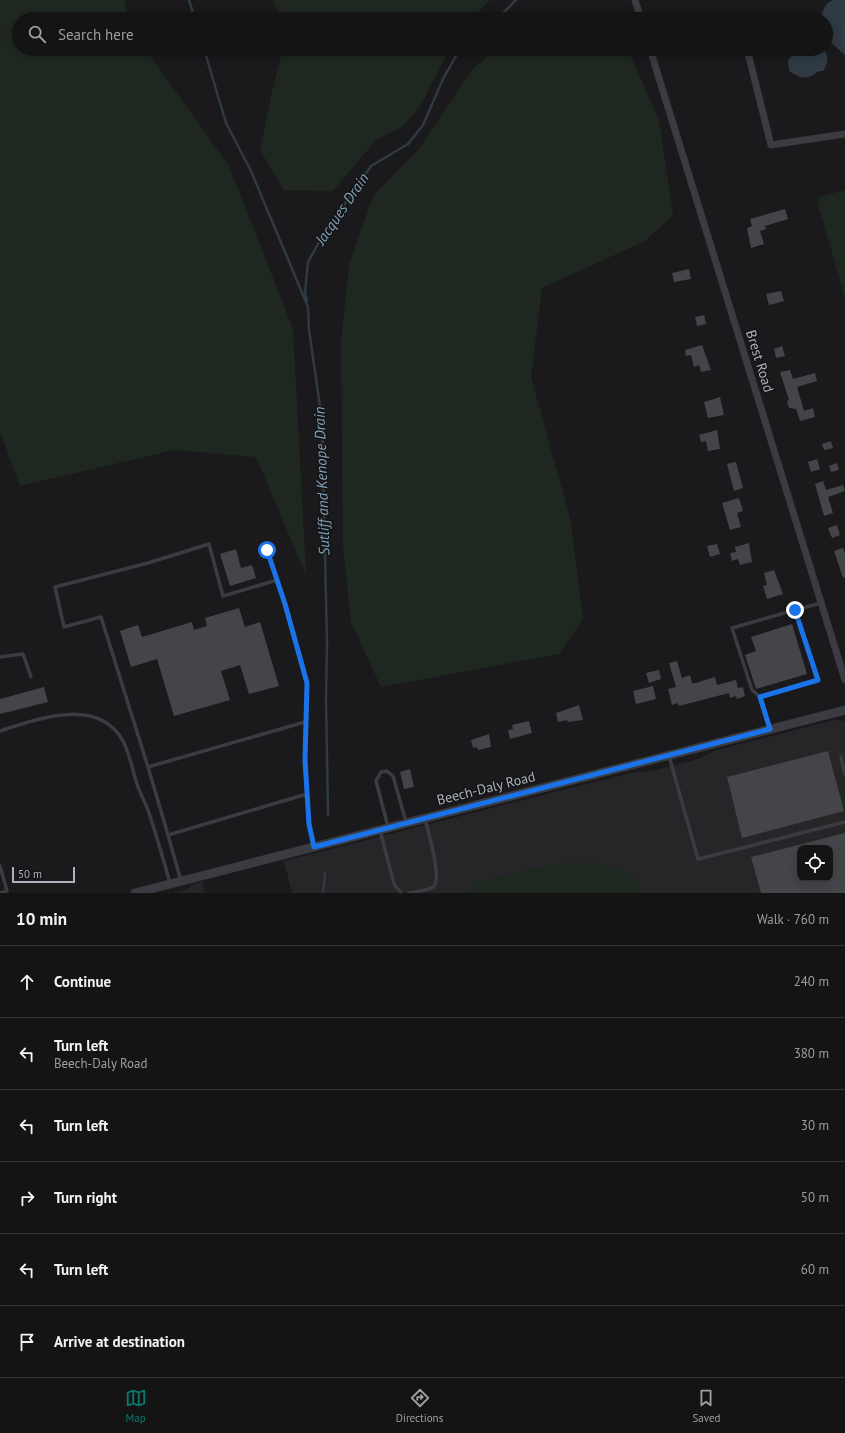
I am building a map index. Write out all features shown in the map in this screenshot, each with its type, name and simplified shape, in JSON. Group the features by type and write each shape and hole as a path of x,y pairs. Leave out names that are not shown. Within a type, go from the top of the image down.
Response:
{"street":[{"path":"635,0 639,12"},
{"name":"Brest Road","path":"652,56 845,680"},
{"path":"749,56 771,145 845,134"},
{"name":"Beech-Daly Road","path":"140,892 845,710"}],"lane":[{"path":"181,881 148,767 101,617 64,627 55,587 148,563 209,544 223,596 277,580"},
{"path":"267,550 285,604 307,683 305,722 307,794 309,824 314,847"},
{"path":"770,729 760,697 752,690 732,628 821,603"},
{"path":"760,697 818,680 795,610"},
{"path":"0,657 24,654 31,677"},
{"path":"0,731 45,717 82,714 101,720 112,728 123,741 139,790 147,808 170,884"},
{"path":"148,767 305,722"},
{"path":"669,755 698,858 845,822"},
{"path":"841,757 845,774"},
{"path":"400,893 394,884 376,781 381,772 387,771 393,776 406,823"},
{"path":"168,835 307,794"},
{"path":"409,893 433,887 436,882 437,870 425,818"},
{"path":"0,866 7,891 0,893"}],"shaded area":[{"path":"0,0 124,0 127,12 12,12 12,56 150,56 229,166 293,329 306,575 256,457 174,450 20,486 0,432"},
{"path":"273,0 490,0 478,12 278,12"},
{"path":"833,0 845,0 845,55 833,44 833,12 822,12 828,3"},
{"path":"281,56 446,56 420,106 402,127 376,140 333,191 284,190 260,150"},
{"path":"487,56 631,56 659,121 673,215 645,241 542,288 531,377 570,518 583,619 559,654 381,687 351,622 343,544 341,342 349,265 373,196 419,149 471,71"},
{"path":"792,56 826,56 827,61 823,71 819,71 811,76 801,77 789,71 788,60"},
{"path":"845,190 845,298 818,204 819,197"},
{"path":"834,720 845,721 845,893 292,893 284,861 632,773 656,770 698,759 717,750"},
{"path":"563,862 604,863 635,877 641,893 468,893 475,882"},
{"path":"202,882 205,893 172,893 188,889 192,885"}],"building":[{"path":"785,209 788,219 765,226 766,229 760,231 764,244 751,248 747,228 752,226 750,219"},
{"path":"689,269 691,279 674,282 672,273"},
{"path":"781,291 784,301 769,305 766,294"},
{"path":"704,315 706,324 697,326 695,317"},
{"path":"702,345 711,370 701,372 699,365 694,367 691,355 686,356 685,350"},
{"path":"782,346 785,356 776,358 774,349"},
{"path":"790,370 793,379 815,373 817,381 797,387 804,411 813,408 815,417 800,421 796,409 789,408 787,401 789,400 780,372"},
{"path":"720,397 724,415 708,418 704,402"},
{"path":"717,430 720,449 708,451 706,441 701,442 699,435"},
{"path":"831,441 833,448 824,450 822,444"},
{"path":"817,459 820,469 811,472 808,462"},
{"path":"736,462 743,488 734,491 727,464"},
{"path":"837,463 839,470 831,472 829,466"},
{"path":"823,481 826,490 843,485 845,491 828,497 833,513 824,516 815,484"},
{"path":"739,498 743,511 737,513 741,527 730,530 722,503"},
{"path":"837,525 840,535 832,538 828,528"},
{"path":"749,543 752,562 740,565 738,559 732,561 730,553 736,552 735,547"},
{"path":"717,544 720,554 710,557 707,546"},
{"path":"843,548 845,554 845,577 843,578 834,551"},
{"path":"236,549 241,568 252,565 256,578 230,586 220,554"},
{"path":"774,570 783,594 767,599 763,586 767,585 764,573"},
{"path":"239,608 245,627 260,622 279,686 249,694 240,665 221,671 230,700 174,716 157,659 131,667 120,631 138,625 142,637 192,622 194,630 207,626 205,618"},
{"path":"792,624 807,674 756,689 745,655 756,651 751,637"},
{"path":"677,661 682,678 690,675 692,683 696,683 715,677 717,685 736,680 738,688 743,687 745,696 737,699 736,696 730,698 729,693 679,706 678,703 672,705 668,689 676,687 669,663"},
{"path":"659,670 661,679 649,683 646,673"},
{"path":"653,686 656,699 636,704 633,691"},
{"path":"44,687 48,702 0,714 0,699"},
{"path":"579,705 583,720 568,722 567,720 558,722 556,713"},
{"path":"529,721 532,733 510,739 508,730 513,729 512,725"},
{"path":"489,734 491,747 478,750 477,747 473,748 471,740"},
{"path":"828,751 844,811 742,838 727,777"},
{"path":"410,769 414,787 404,789 400,772"},
{"path":"845,833 845,893 761,893 751,857 797,845 797,881 833,881 833,845 798,845"}],"waterway":[{"name":"Sutliff and Kenope Drain","path":"189,0 193,12"},
{"name":"Jacques Drain","path":"504,12 516,0"},
{"name":"Sutliff and Kenope Drain","path":"206,56 226,123 251,171 308,307 309,330 322,420 327,643 326,697 328,815"},
{"name":"Jacques Drain","path":"307,300 305,292 308,262 323,235 371,166 408,144 423,125 444,77 456,56"},
{"name":"Sutliff and Kenope Drain","path":"323,893 325,873"}],"route":[{"path":"267,550 285,604 307,683 305,760 309,824 314,847 770,729 760,697 818,680 795,610"}]}
